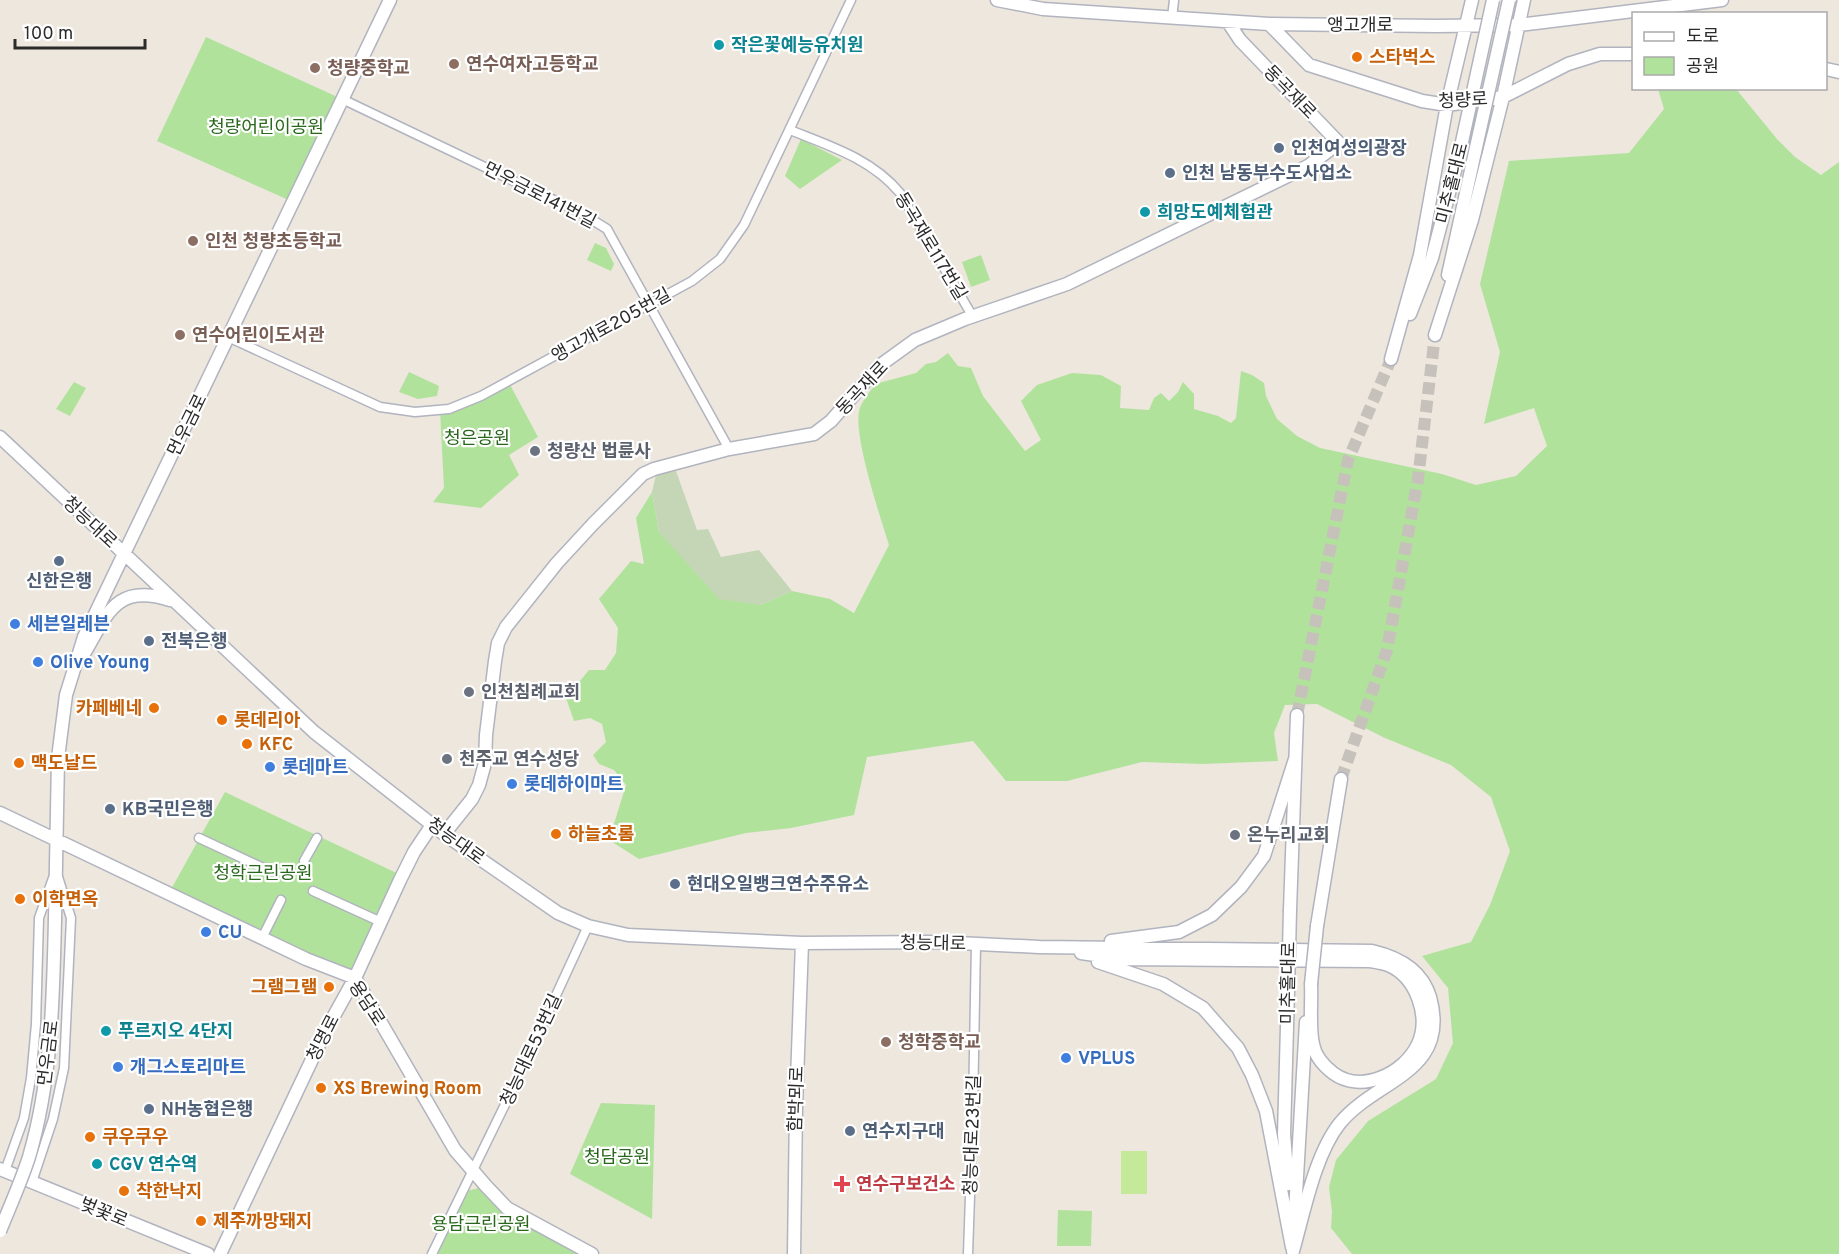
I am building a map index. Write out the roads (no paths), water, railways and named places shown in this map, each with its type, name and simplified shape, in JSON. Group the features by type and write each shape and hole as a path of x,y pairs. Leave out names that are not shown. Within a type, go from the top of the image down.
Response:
{"main road":[{"name":"먼우금로","path":"0,1231 28,1158 49,1063 52,1024 58,758 66,695 72,673 84,637 104,592 124,555 390,0"},
{"name":"앵고개로","path":"997,0 1043,9 1228,22 1466,25 1519,25 1722,0"},
{"path":"1447,105 1472,0"},
{"name":"미추홀대로","path":"1447,105 1420,255 1391,359 1429,269 1460,151 1493,0"},
{"name":"미추홀대로","path":"1503,97 1464,250 1435,335 1509,0"},
{"path":"1503,97 1524,0"},
{"name":"동곡재로","path":"444,834 472,799 479,785 484,763 498,643 515,614 593,524 644,474 654,469 729,450 814,434 831,421 879,366 915,340 1067,284 1308,166 1339,143 1240,40 1228,22"},
{"name":"청량로","path":"1269,24 1309,65 1422,101 1447,105 1503,97 1568,64 1600,54 1632,54"},
{"name":"청능대로","path":"0,437 314,732 444,834 558,913 588,926 628,935 802,943 976,944 1039,947"},
{"path":"72,673 110,611 120,601 132,595 144,593 174,601"},
{"name":"미추홀대로","path":"1293,1252 1284,1134 1297,715"},
{"path":"1039,947 1086,945 1179,932 1212,915 1241,887 1264,856 1295,759"},
{"name":"미추홀대로","path":"1293,1252 1304,1034 1317,926 1341,779"},
{"name":"용담로","path":"0,813 306,959 355,978 428,1107 455,1150 473,1173 507,1208 592,1254"},
{"name":"청명로","path":"220,1254 325,1032 355,978 414,852 432,825"},
{"name":"함박뫼로","path":"794,1254 795,1107 802,943"},
{"path":"1039,947 1124,959 1370,961 1389,965 1403,975 1412,986 1420,1005 1422,1030 1418,1044 1410,1057 1396,1069 1368,1082 1343,1081 1323,1066 1313,1044 1311,984"},
{"path":"1039,947 1115,967 1163,984 1203,1008 1238,1048 1252,1075 1266,1111 1293,1252"},
{"path":"1039,947 1372,951 1389,955 1419,975 1428,990 1433,1008 1434,1025 1430,1044 1408,1073 1365,1101 1340,1122 1324,1149 1293,1252"},
{"name":"벚꽃로","path":"3,1170 208,1254"}],"street":[{"name":"앵고개로205번길","path":"228,337 380,407 416,412 449,409 481,396 692,281 720,259 744,225 851,0"},
{"path":"1173,18 1174,0"},
{"name":"먼우금로141번길","path":"342,99 596,221 607,229 729,450"},
{"name":"동곡재로117번길","path":"790,130 856,157 889,179 900,193 973,317"},
{"path":"199,838 272,872"},
{"path":"304,861 318,838"},
{"name":"먼우금로","path":"3,1170 24,1118 31,1078 36,1024 39,918 56,869"},
{"name":"먼우금로","path":"32,1182 53,1119 64,1068 71,918 56,869"},
{"path":"313,891 381,922"},
{"path":"262,938 281,900"},
{"name":"청능대로53번길","path":"432,1254 473,1173 588,926"},
{"name":"청능대로23번길","path":"968,1254 974,1109 976,944"}],"tunnel":[{"path":"1341,779 1387,650 1418,479 1435,335"},
{"path":"1297,715 1348,460 1391,359"}],"place":[{"name":"작은꽃예능유치원","path":"719,45"},
{"name":"스타벅스","path":"1357,57"},
{"name":"연수여자고등학교","path":"454,64"},
{"name":"청량중학교","path":"315,68"},
{"name":"인천여성의광장","path":"1279,148"},
{"name":"인천 남동부수도사업소","path":"1170,173"},
{"name":"희망도예체험관","path":"1145,212"},
{"name":"인천 청량초등학교","path":"193,241"},
{"name":"연수어린이도서관","path":"180,335"},
{"name":"청량산 법륜사","path":"535,451"},
{"name":"신한은행","path":"59,561"},
{"name":"세븐일레븐","path":"15,624"},
{"name":"전북은행","path":"149,641"},
{"name":"Olive Young","path":"38,662"},
{"name":"인천침례교회","path":"469,692"},
{"name":"카페베네","path":"154,708"},
{"name":"롯데리아","path":"222,720"},
{"name":"KFC","path":"247,744"},
{"name":"천주교 연수성당","path":"447,759"},
{"name":"맥도날드","path":"19,763"},
{"name":"롯데마트","path":"270,767"},
{"name":"롯데하이마트","path":"512,784"},
{"name":"KB국민은행","path":"110,809"},
{"name":"하늘초롬","path":"556,834"},
{"name":"온누리교회","path":"1235,835"},
{"name":"현대오일뱅크연수주유소","path":"675,884"},
{"name":"이학면옥","path":"20,899"},
{"name":"CU","path":"206,932"},
{"name":"그램그램","path":"329,987"},
{"name":"푸르지오 4단지","path":"106,1031"},
{"name":"청학중학교","path":"886,1042"},
{"name":"VPLUS","path":"1066,1058"},
{"name":"개그스토리마트","path":"118,1067"},
{"name":"XS Brewing Room","path":"321,1088"},
{"name":"NH농협은행","path":"149,1109"},
{"name":"연수지구대","path":"850,1131"},
{"name":"쿠우쿠우","path":"90,1137"},
{"name":"CGV 연수역","path":"97,1164"},
{"name":"연수구보건소","path":"842,1184"},
{"name":"착한낙지","path":"124,1191"},
{"name":"제주까망돼지","path":"201,1221"}],"park label":[{"name":"청량어린이공원","path":"266,127"},
{"name":"청은공원","path":"477,438"},
{"name":"청학근린공원","path":"263,873"},
{"name":"청담공원","path":"617,1157"},
{"name":"용담근린공원","path":"481,1224"}]}
